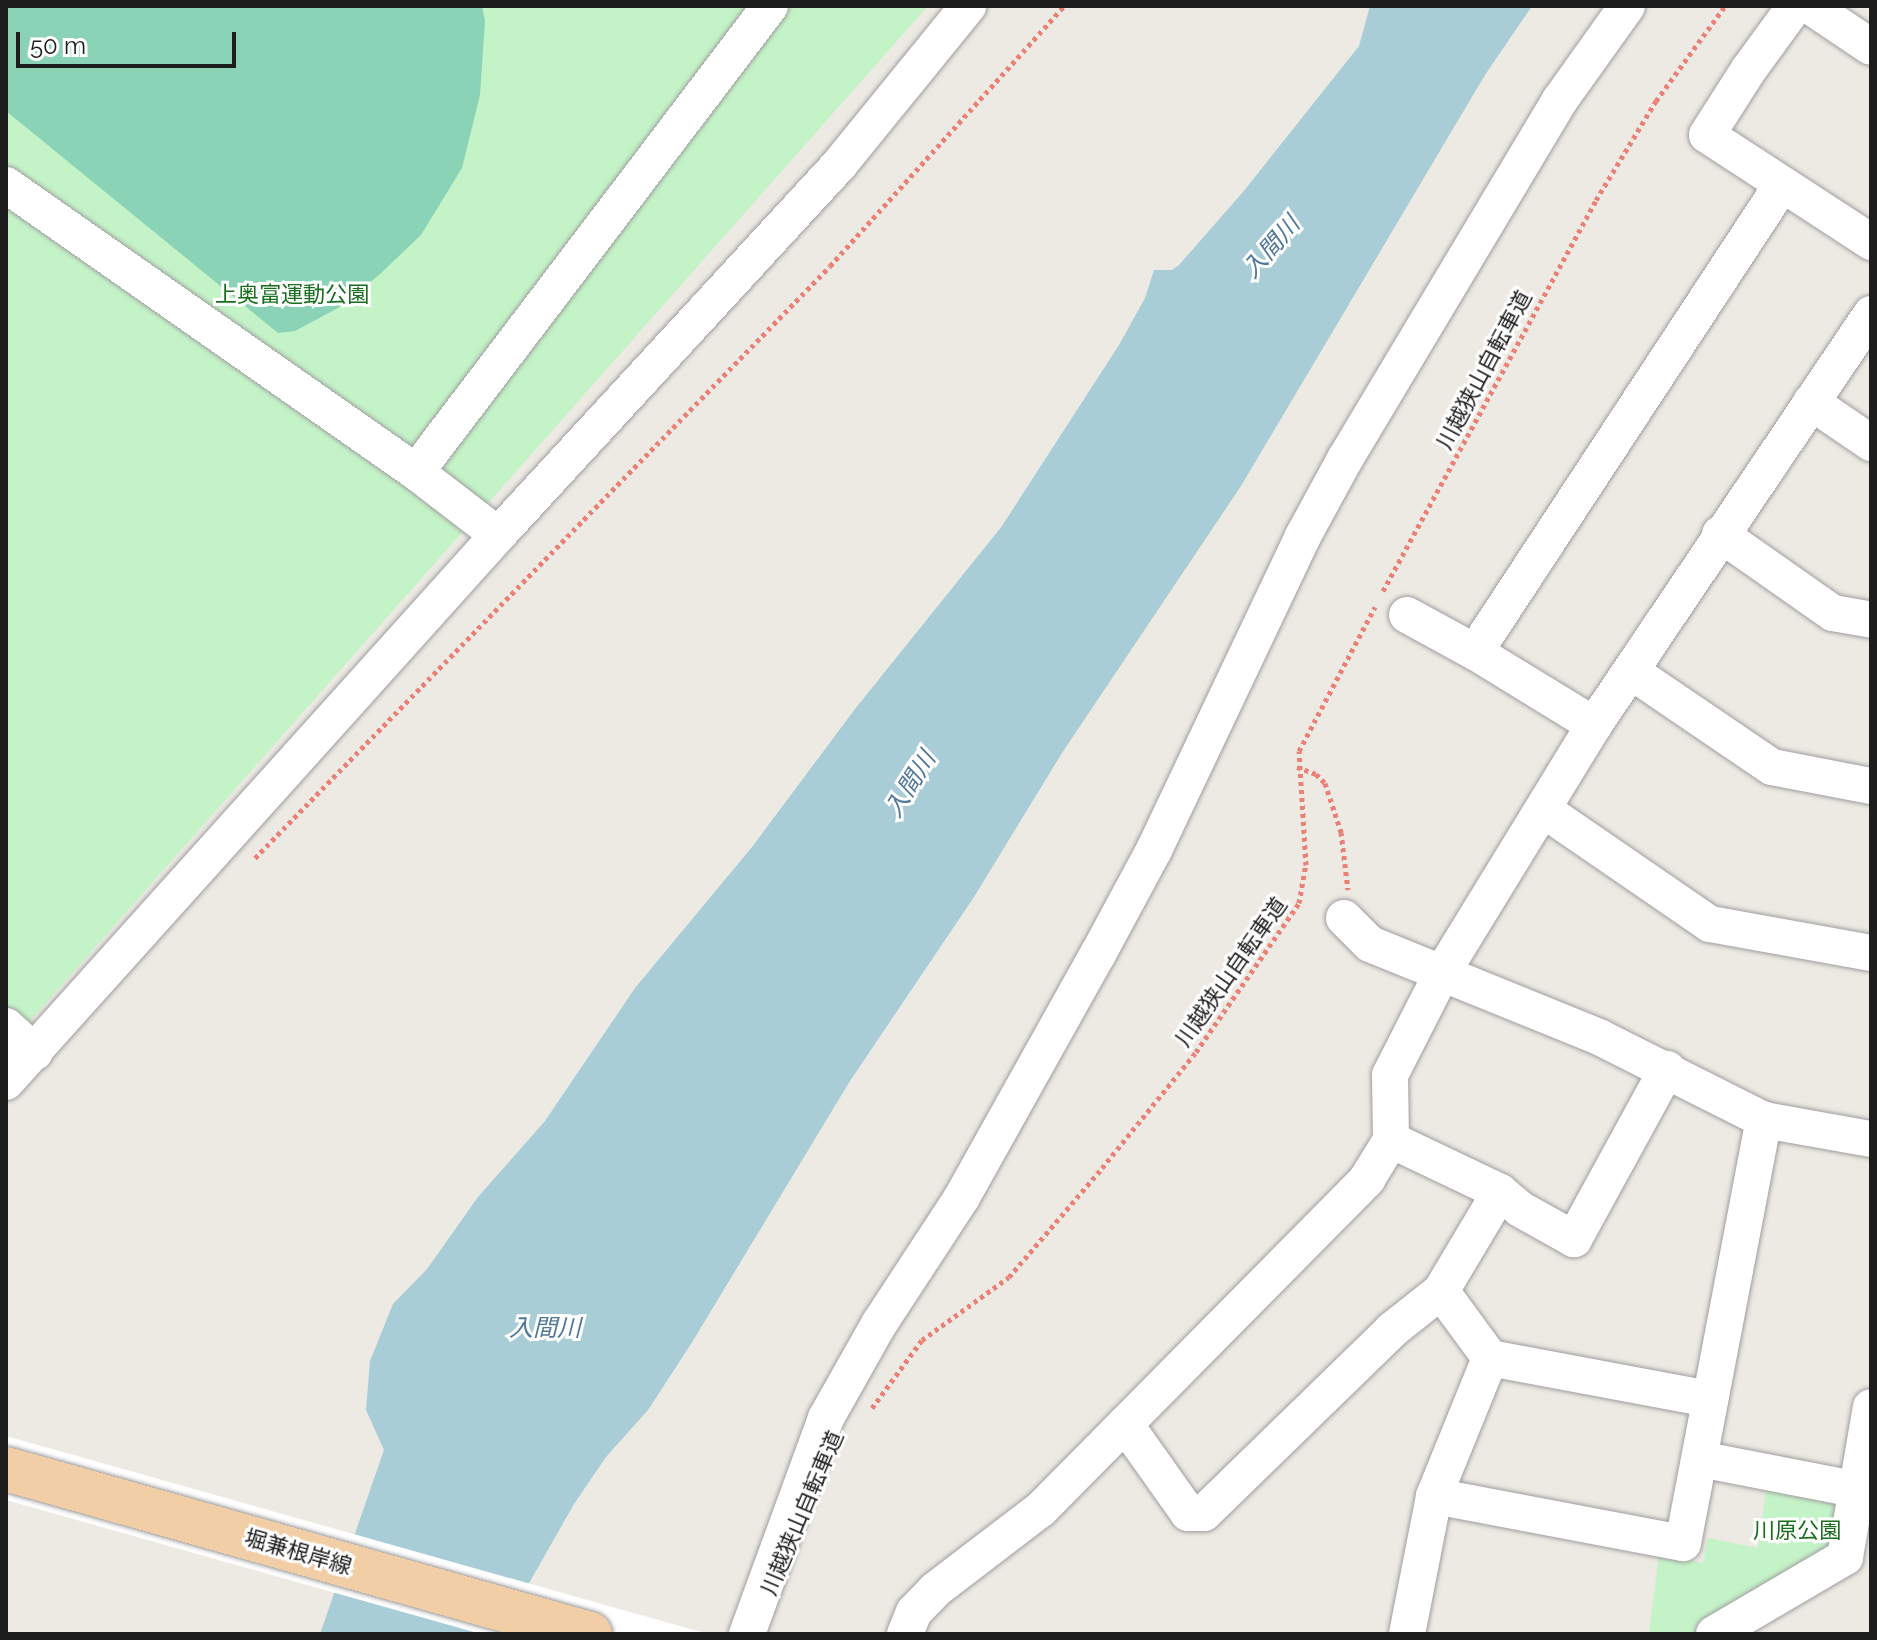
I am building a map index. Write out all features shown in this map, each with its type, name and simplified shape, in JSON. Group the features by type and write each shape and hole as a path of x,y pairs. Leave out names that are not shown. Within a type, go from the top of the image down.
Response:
{"main road":[{"name":"堀兼根岸線","path":"6,1469 590,1634"}],"street":[{"path":"416,472 770,6"},
{"path":"6,1082 498,535 839,165 968,6"},
{"path":"747,1634 826,1418 879,1324 962,1197 1098,954 1168,822 1303,536 1345,459 1560,100 1627,6"},
{"path":"1795,6 1749,69 1707,135 1871,242"},
{"path":"1810,6 1871,47"},
{"path":"6,185 416,472 498,535"},
{"path":"1475,652 1781,186"},
{"path":"905,1634 914,1612 935,1590 1041,1509 1367,1179 1391,1140 1390,1075 1442,973 1594,725 1871,314"},
{"path":"1811,402 1871,443"},
{"path":"1720,534 1833,613 1871,620"},
{"path":"1407,615 1475,652 1594,725"},
{"path":"1632,672 1772,767 1871,786"},
{"path":"1544,810 1710,924 1871,953"},
{"path":"1344,918 1370,944 1667,1069 1764,1120 1871,1139"},
{"path":"6,1026 35,1052"},
{"path":"1391,1140 1500,1192 1520,1209 1574,1239 1667,1069"},
{"path":"1434,1496 1683,1543 1764,1120"},
{"path":"1125,1424 1188,1513 1204,1513 1392,1330 1441,1291 1500,1192"},
{"path":"1441,1291 1490,1358 1710,1399"},
{"path":"1407,1634 1434,1496 1490,1358"},
{"path":"1714,1634 1845,1557 1871,1407"},
{"path":"1700,1459 1855,1489"}],"path":[{"path":"245,868 830,266 1064,6"},
{"name":"川越狭山自転車道","path":"862,1420 922,1340 1009,1277 1102,1168 1196,1052 1299,903 1306,865 1297,767 1305,735 1553,276 1656,101 1725,6"},
{"path":"1297,767 1316,774 1325,783 1341,832 1349,880 1344,918"}],"green space":[{"name":"上奥富運動公園","path":"6,6 928,6 6,1048"},
{"path":"6,6 482,6 485,21 480,95 462,168 421,235 379,275 338,308 295,331 278,333 6,111"},
{"name":"川原公園","path":"1766,1490 1837,1504 1831,1551 1692,1634 1649,1634 1659,1553 1703,1563 1708,1538 1758,1548"}],"water":[{"name":"入間川","path":"1370,6 1532,6 1485,75 1241,486 1062,753 974,897 850,1081 648,1410 606,1457 574,1504 528,1585 523,1634 320,1634 384,1450 366,1410 370,1361 393,1304 427,1269 478,1197 545,1121 635,988 752,847 855,709 1002,526 1119,345 1145,298 1154,270 1172,270 1179,265 1243,192 1359,46"}],"pier":[{"path":"6,1436 708,1634 481,1634 6,1500"}]}
